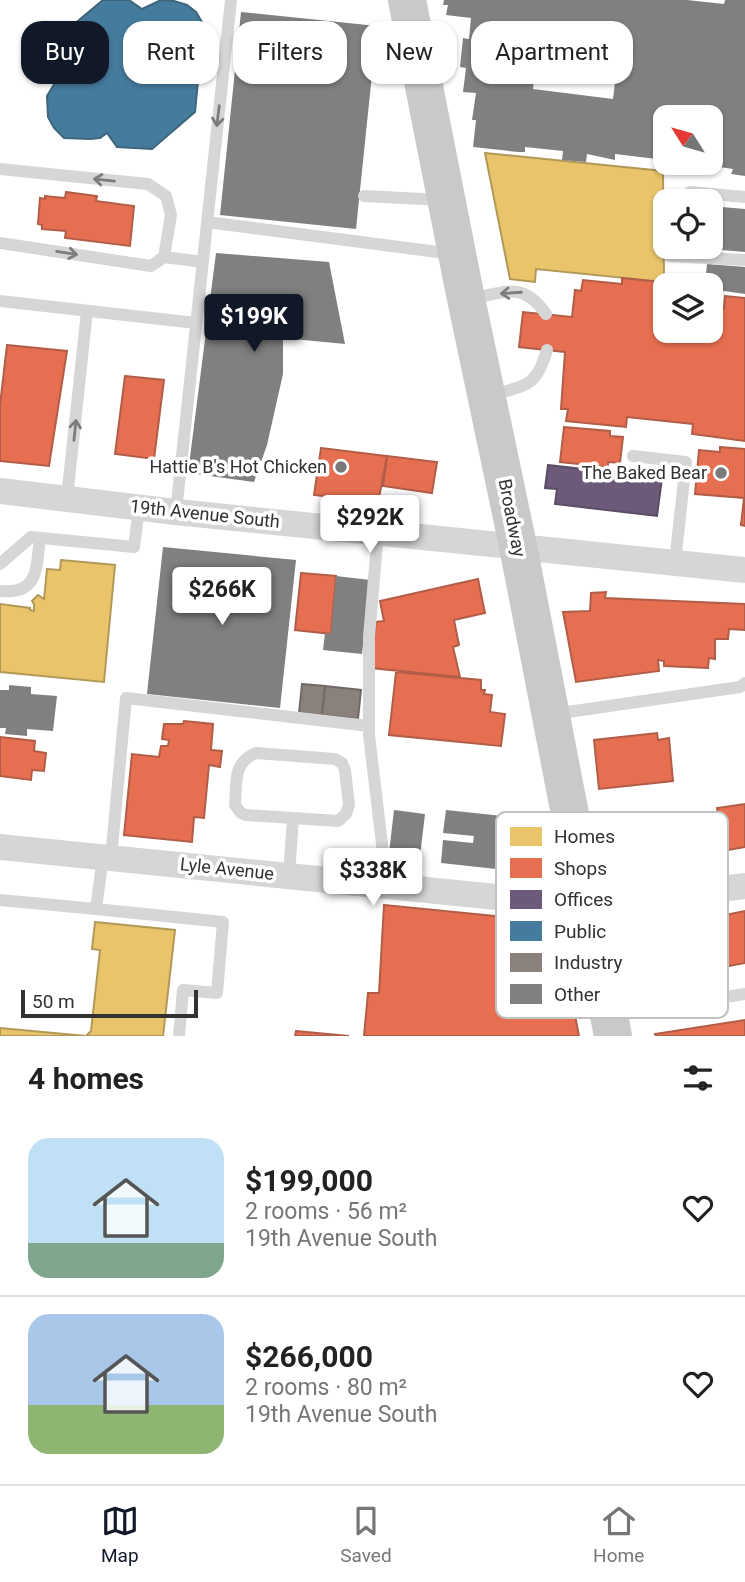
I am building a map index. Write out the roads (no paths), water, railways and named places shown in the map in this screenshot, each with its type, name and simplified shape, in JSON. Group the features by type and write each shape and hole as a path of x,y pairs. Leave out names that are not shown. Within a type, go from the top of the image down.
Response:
{"main road":[{"name":"Broadway","path":"407,0 518,546 568,812"}],"street":[{"name":"19th Avenue South","path":"0,491 176,512 745,570"},
{"name":"Lyle Avenue","path":"0,847 496,897"}],"lane":[{"path":"176,512 231,0"},
{"path":"0,169 148,184 166,196 171,215 164,257"},
{"path":"723,195 745,197"},
{"path":"364,196 446,200"},
{"path":"207,222 457,254"},
{"path":"0,243 151,266 164,257 203,262"},
{"path":"723,259 745,260"},
{"path":"466,300 519,291 535,298 546,314"},
{"path":"0,301 196,323"},
{"path":"67,498 87,311"},
{"path":"487,396 530,384 541,371 547,350"},
{"path":"633,456 686,462 675,562"},
{"path":"0,564 31,537 134,547 139,508"},
{"path":"378,532 369,637 369,726 387,886"},
{"path":"0,591 17,591 31,582 36,572 40,538"},
{"path":"550,715 740,687 745,683"},
{"path":"96,909 107,857 126,698 369,726"},
{"path":"256,753 335,759 342,763 349,805 346,814 338,821 293,818 241,813 235,805 238,769 246,757 256,753"},
{"path":"289,875 293,818"},
{"path":"0,900 223,922 217,993 183,990 178,1036"},
{"path":"611,1026 636,1018"}],"place":[{"name":"Hattie B's Hot Chicken","path":"341,467"},
{"name":"The Baked Bear","path":"721,473"}]}
